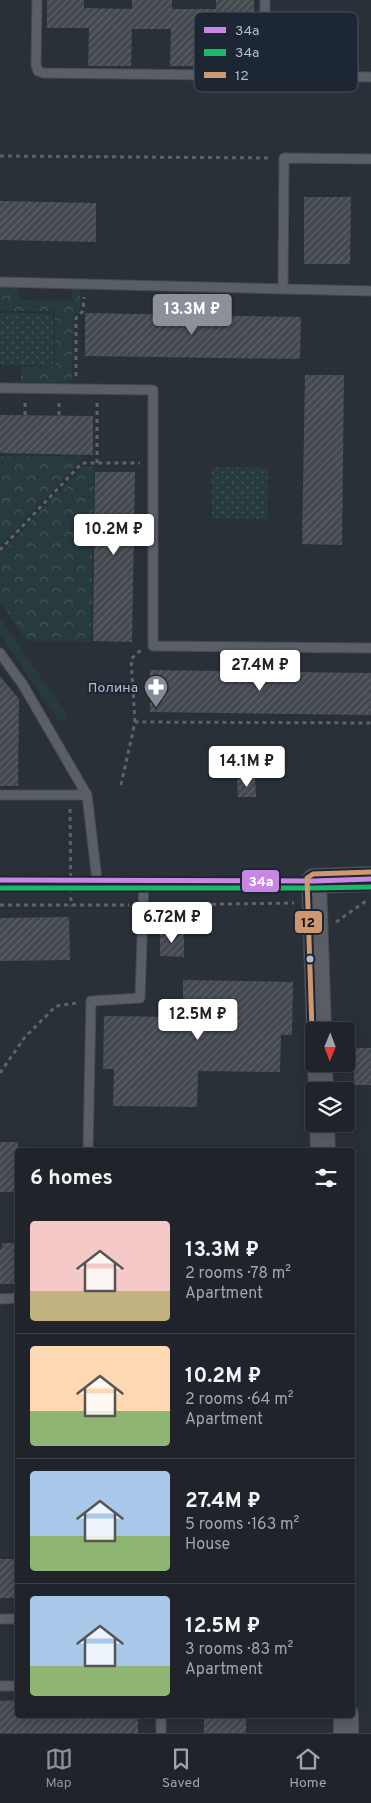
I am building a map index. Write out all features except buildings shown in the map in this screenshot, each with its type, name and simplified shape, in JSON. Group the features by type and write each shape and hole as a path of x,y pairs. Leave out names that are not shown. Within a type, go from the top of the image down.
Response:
{"street":[{"path":"319,1022 315,902 371,879"},
{"path":"322,1132 322,1148"},
{"path":"346,1718 346,1733"}],"lane":[{"path":"36,0 36,65 38,71 44,74 194,75"},
{"path":"358,77 371,77"},
{"path":"282,289 284,158 371,159"},
{"path":"0,282 371,291"},
{"path":"0,388 153,390 153,646 371,648"},
{"path":"0,653 23,685 87,795 97,880"},
{"path":"0,795 87,795"},
{"path":"88,1148 91,1001 140,998 144,880"},
{"path":"0,1299 15,1298"},
{"path":"0,1619 15,1619"},
{"path":"0,1686 15,1686"},
{"path":"161,1718 162,1733"}],"path":[{"path":"0,156 284,158"},
{"path":"75,389 76,318 83,311 84,284"},
{"path":"97,463 98,389"},
{"path":"0,550 82,463 153,464"},
{"path":"121,785 135,722 131,660 145,647"},
{"path":"135,722 371,723"},
{"path":"70,796 72,906"},
{"path":"0,905 72,906 315,902 334,923 367,900 371,900"},
{"path":"0,1073 25,1037 56,1006 91,1001"}],"green space":[{"path":"0,287 18,287 18,300 72,301 72,288 80,288 80,310 73,317 72,383 21,382 21,367 55,367 55,311 0,311"},
{"path":"0,313 53,314 53,366 0,365"},
{"path":"0,456 84,457 0,546"},
{"path":"83,466 94,467 91,642 27,641 0,601 0,554"},
{"path":"212,467 268,468 267,519 212,518"},
{"path":"0,617 68,717 60,722 0,635"}],"transit line":[{"name":"12","path":"312,1022 307,878 313,874 371,872"},
{"name":"34а","path":"0,880 314,881 371,879"},
{"name":"34a","path":"0,888 371,887"}],"place":[{"name":"Полина","path":"156,708"}]}
